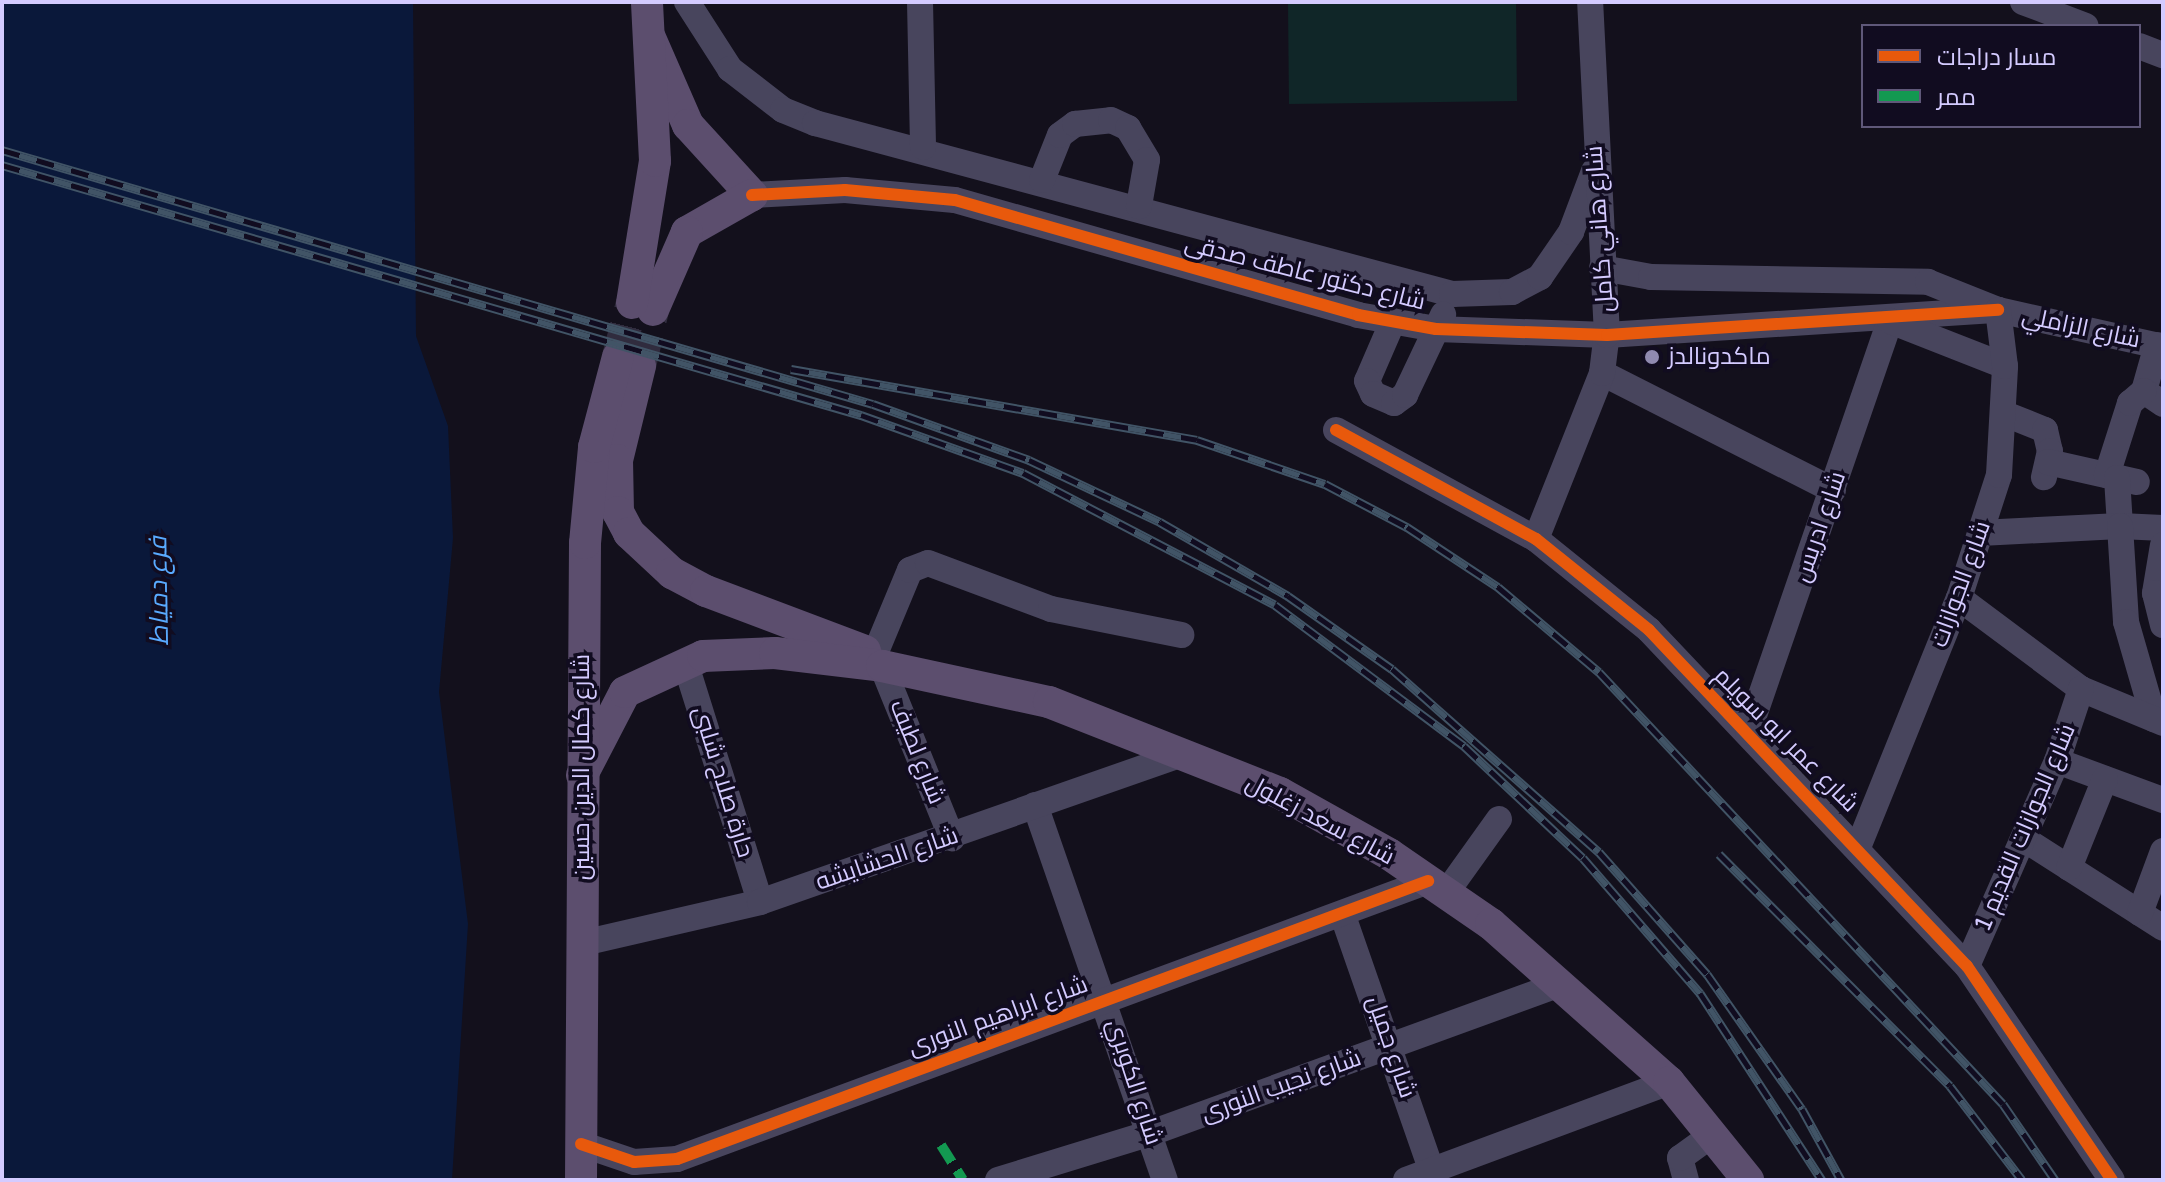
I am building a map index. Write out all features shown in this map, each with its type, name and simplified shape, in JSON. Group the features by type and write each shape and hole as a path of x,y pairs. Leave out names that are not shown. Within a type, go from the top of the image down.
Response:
{"main road":[{"path":"647,2 650,38 688,125 752,195"},
{"name":"شارع دكتور عاطف صدقى","path":"650,38 653,206 643,307 687,232 752,195"},
{"name":"شارع سعد زغلول","path":"629,362 617,460 618,512 629,533 672,573 706,591 879,660 1049,702 1280,793 1437,887 1561,984 1669,1082 1748,1180"},
{"name":"شارع كمال الدين حسين","path":"581,1180 582,775 588,491 629,362"},
{"name":"شارع سعد زغلول","path":"582,775 625,692 685,662 743,652 879,660"}],"street":[{"name":"شارع دكتور عاطف صدقى","path":"687,2 730,69 783,110 1452,294 1512,292 1540,277 1571,232 1594,171"},
{"path":"920,2 923,147"},
{"name":"شارع هاني كامل","path":"1536,539 1602,373 1607,335 1594,171 1590,2"},
{"path":"2023,2 2081,24"},
{"path":"2141,47 2163,55"},
{"path":"1042,180 1060,135 1092,118 1111,120 1134,135 1147,160 1139,206"},
{"name":"شارع دكتور عاطف صدقى","path":"752,195 845,190 955,200 1393,321 1436,329 1607,335 1890,321 1998,310"},
{"path":"1602,268 1651,277 1928,282 1998,310"},
{"path":"1393,321 1367,381 1373,394 1394,403 1405,395 1452,294"},
{"name":"شارع الزاملي","path":"1998,310 2160,346"},
{"name":"شارع الجوازات","path":"1859,845 1959,598 1999,475 2005,414 2005,366 1998,310"},
{"path":"1890,321 2005,366"},
{"name":"شارع ادريس","path":"1748,733 1890,321"},
{"path":"2159,721 2126,622 2120,479 2126,411 2154,398 2160,346"},
{"path":"1602,373 1833,490"},
{"path":"2005,414 2045,430 2046,469 2120,479"},
{"name":"شارع عمر ابو سويلم","path":"1336,430 1536,539 1615,598 1859,845 1967,966 2112,1180"},
{"path":"1980,533 2120,526 2163,528"},
{"path":"2163,545 2155,593 2163,625"},
{"path":"879,660 910,570 928,563 1051,609 1181,635"},
{"path":"1959,598 2081,689 2159,721"},
{"name":"شارع لطيف","path":"879,660 952,838"},
{"name":"حارة صلاح شلبى","path":"685,662 739,870 760,902"},
{"name":"شارع الجوازات القديم 1","path":"1967,966 2057,761 2081,689"},
{"name":"شارع الحشايشه","path":"583,943 760,902 952,838 1035,805 1185,753"},
{"path":"2057,761 2163,800"},
{"path":"2069,868 2105,779"},
{"name":"شارع الكوبري","path":"1035,805 1108,999 1165,1180"},
{"path":"1437,887 1499,819"},
{"path":"723,839 739,870"},
{"path":"2024,839 2163,928"},
{"path":"2140,913 2163,851"},
{"name":"شارع ابراهيم النورى","path":"581,1144 634,1162 677,1159 1108,999 1343,916 1437,887"},
{"name":"شارع جميل","path":"1343,916 1393,1045 1434,1176"},
{"name":"شارع نجيب النورى","path":"998,1180 1151,1133 1561,984"},
{"path":"1406,1180 1434,1176 1669,1082"},
{"path":"1686,1180 1680,1158 1713,1134"}],"green space":[{"path":"1288,2 1516,2 1517,101 1289,104"}],"water":[{"name":"فرع دمياط","path":"2,2 413,2 416,336 448,426 453,538 439,692 468,924 452,1180 2,1180"}],"tunnel":[{"path":"618,357 632,303"},
{"path":"640,366 653,310"}],"railway":[{"path":"2,150 873,404 1029,460 1160,522 1288,596 1392,669 1599,852 1707,974 1802,1109 1841,1180"},
{"path":"2,165 861,415 1023,473 1275,605 1464,746 1583,858 1700,993 1822,1180"},
{"path":"791,369 1197,440 1325,484 1407,527 1498,587 1599,672 2003,1104 2055,1180"},
{"path":"1719,854 1950,1086 2022,1180"}],"marked path":[{"path":"941,1145 963,1180"}],"cycle path":[{"path":"752,195 845,190 955,200 1358,315 1436,329 1607,335 1998,310"},
{"path":"1336,430 1536,539 1649,630 1967,966 2112,1180"},
{"path":"581,1144 634,1162 677,1159 1428,881"}],"place":[{"name":"ماكدونالدز","path":"1652,357"}]}
